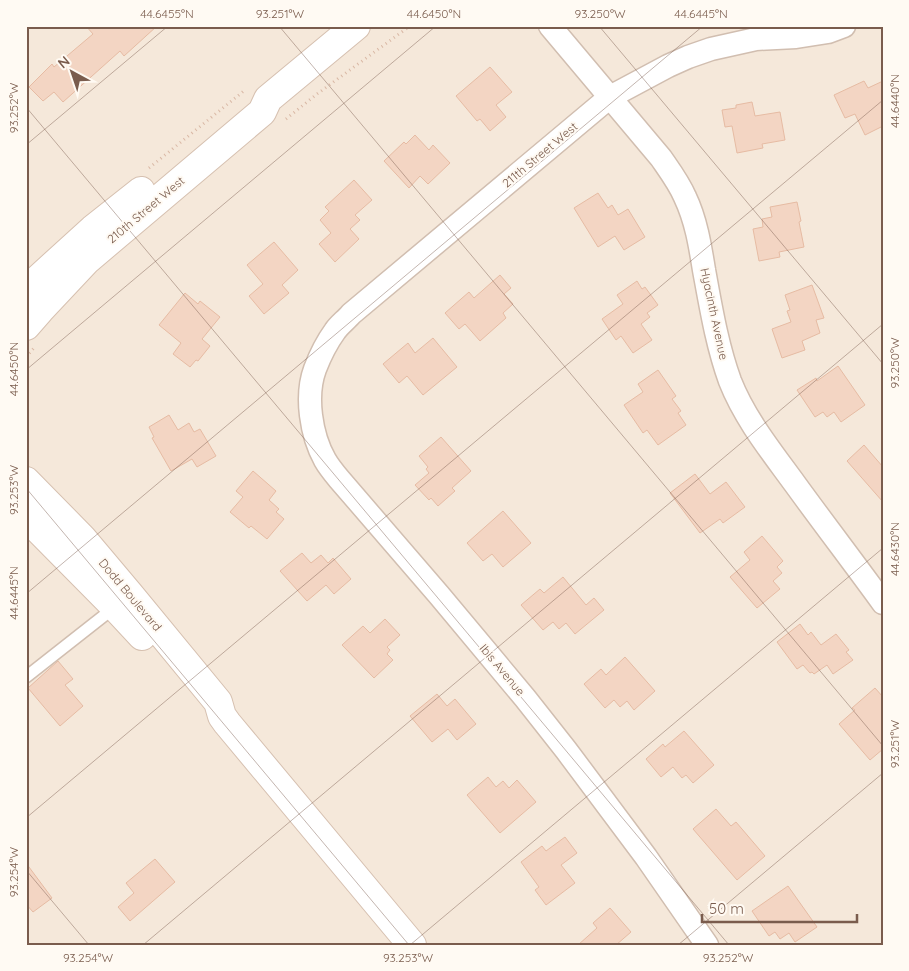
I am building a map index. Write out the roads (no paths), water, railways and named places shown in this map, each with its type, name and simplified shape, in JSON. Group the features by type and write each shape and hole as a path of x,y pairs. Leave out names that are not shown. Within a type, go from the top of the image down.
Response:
{"main road":[{"name":"210th Street West","path":"26,290 93,229 250,103 260,91 356,26"},
{"name":"210th Street West","path":"26,326 87,260 262,112 260,91"},
{"name":"Dodd Boulevard","path":"26,481 82,538 130,595 218,702 222,716"},
{"name":"Dodd Boulevard","path":"26,516 115,607 211,710 222,716 412,945"}],"street":[{"name":"Hyacinth Avenue","path":"550,26 676,178 693,216 720,352 731,383 746,413 764,442 883,603"},
{"name":"211th Street West","path":"310,394 314,370 324,350 335,330 351,314 610,97 668,66 711,49 756,39 796,37 828,32 844,26"},
{"name":"Ibis Avenue","path":"310,394 311,417 316,440 325,460 339,479 525,698 646,857 707,945"}],"lane":[{"path":"26,677 115,607"}]}
